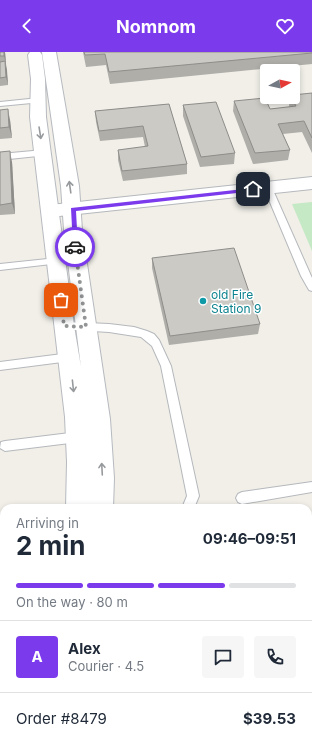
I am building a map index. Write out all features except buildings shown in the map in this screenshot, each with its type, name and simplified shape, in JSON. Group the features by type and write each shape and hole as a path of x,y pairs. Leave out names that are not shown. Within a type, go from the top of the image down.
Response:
{"street":[{"path":"35,52 39,100 38,117 44,153 64,326 70,357 78,438 78,504"},
{"path":"49,52 73,209 73,230 99,419 102,478 101,504"},
{"path":"50,211 312,183"}],"lane":[{"path":"0,104 39,100"},
{"path":"0,157 44,153"},
{"path":"268,188 309,276 312,287"},
{"path":"0,267 57,261"},
{"path":"64,326 128,330 149,336 158,346 166,366 193,496 190,504"},
{"path":"0,366 70,357"},
{"path":"5,446 78,438"},
{"path":"242,498 312,488"}],"green space":[{"path":"312,202 312,251 292,204"}],"way so far":[{"path":"61,300 64,326 86,327 75,247"}],"place":[{"name":"old Fire Station 9","path":"203,301"}],"route":[{"path":"75,247 73,209 253,189"}]}
